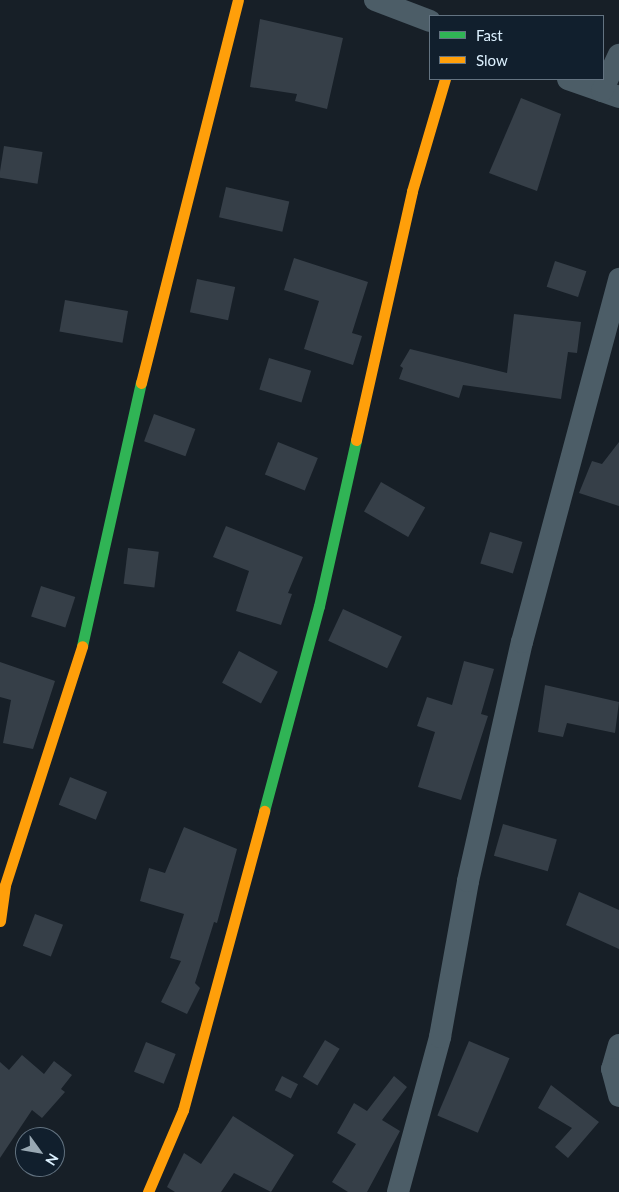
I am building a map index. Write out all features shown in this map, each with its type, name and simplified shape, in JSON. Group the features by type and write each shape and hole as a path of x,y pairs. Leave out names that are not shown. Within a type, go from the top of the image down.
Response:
{"street":[{"path":"0,921 6,885 82,648 125,446 238,0"},
{"path":"375,0 409,5 429,20"},
{"path":"571,80 611,94 619,56"},
{"path":"148,1192 184,1110 319,606 412,191 445,80"},
{"path":"398,1192 440,1037 468,881 522,642 619,279"},
{"path":"619,1044 612,1069 619,1096"}],"building":[{"path":"260,19 343,38 327,109 295,101 297,94 250,87"},
{"path":"521,98 561,114 537,191 489,173"},
{"path":"4,146 43,152 38,184 0,178"},
{"path":"226,187 289,202 282,232 219,217"},
{"path":"294,258 368,282 352,333 362,336 353,365 304,349 319,301 284,290"},
{"path":"555,261 586,271 578,297 547,287"},
{"path":"197,279 235,287 228,320 190,312"},
{"path":"65,300 128,311 122,343 59,332"},
{"path":"514,314 581,322 577,353 568,352 561,399 463,385 459,398 399,379 403,368 400,366 410,349 507,373"},
{"path":"269,358 311,371 301,402 259,390"},
{"path":"154,414 195,429 185,456 144,441"},
{"path":"278,442 318,458 305,491 265,474"},
{"path":"619,442 619,506 579,493 592,461 602,464"},
{"path":"381,482 425,507 408,537 364,511"},
{"path":"226,526 303,557 288,593 292,594 281,625 236,611 249,571 213,557"},
{"path":"490,532 523,542 513,573 480,564"},
{"path":"128,548 159,552 154,588 124,584"},
{"path":"41,586 75,597 65,628 31,616"},
{"path":"343,609 402,636 387,668 328,641"},
{"path":"239,651 278,672 261,703 222,683"},
{"path":"464,661 494,669 481,714 488,716 461,800 418,787 435,732 417,726 427,697 452,705"},
{"path":"0,662 55,681 33,749 3,743 11,700 0,697"},
{"path":"545,685 619,702 615,733 567,723 563,737 538,732"},
{"path":"70,777 107,792 96,820 59,805"},
{"path":"503,824 557,839 548,871 494,856"},
{"path":"184,827 237,849 217,923 214,922 195,983 200,988 187,1014 161,1002 181,961 170,958 184,914 140,901 149,868 165,873"},
{"path":"579,892 619,910 619,949 566,925"},
{"path":"35,914 63,925 51,956 23,946"},
{"path":"325,1040 340,1049 317,1086 303,1077"},
{"path":"469,1041 510,1058 478,1133 437,1116"},
{"path":"146,1042 176,1054 164,1084 134,1072"},
{"path":"22,1055 44,1074 54,1061 72,1075 61,1089 65,1092 42,1118 32,1110 21,1127 15,1127 15,1136 0,1158 0,1062 9,1070"},
{"path":"282,1076 298,1084 291,1098 275,1090"},
{"path":"394,1076 407,1087 382,1120 400,1131 367,1192 348,1192 332,1182 356,1144 337,1133 354,1103 367,1111"},
{"path":"551,1085 599,1122 568,1158 555,1147 572,1128 538,1108"},
{"path":"233,1116 294,1155 271,1192 234,1173 221,1192 175,1192 167,1187 184,1153 201,1164"}],"traffic: fast":[{"path":"82,646 141,383"},
{"path":"264,811 319,606 356,440"}],"traffic: slow":[{"path":"141,383 238,0"},
{"path":"356,440 412,191 445,80"},
{"path":"0,921 5,885 82,646"},
{"path":"148,1192 183,1110 264,811"}]}
